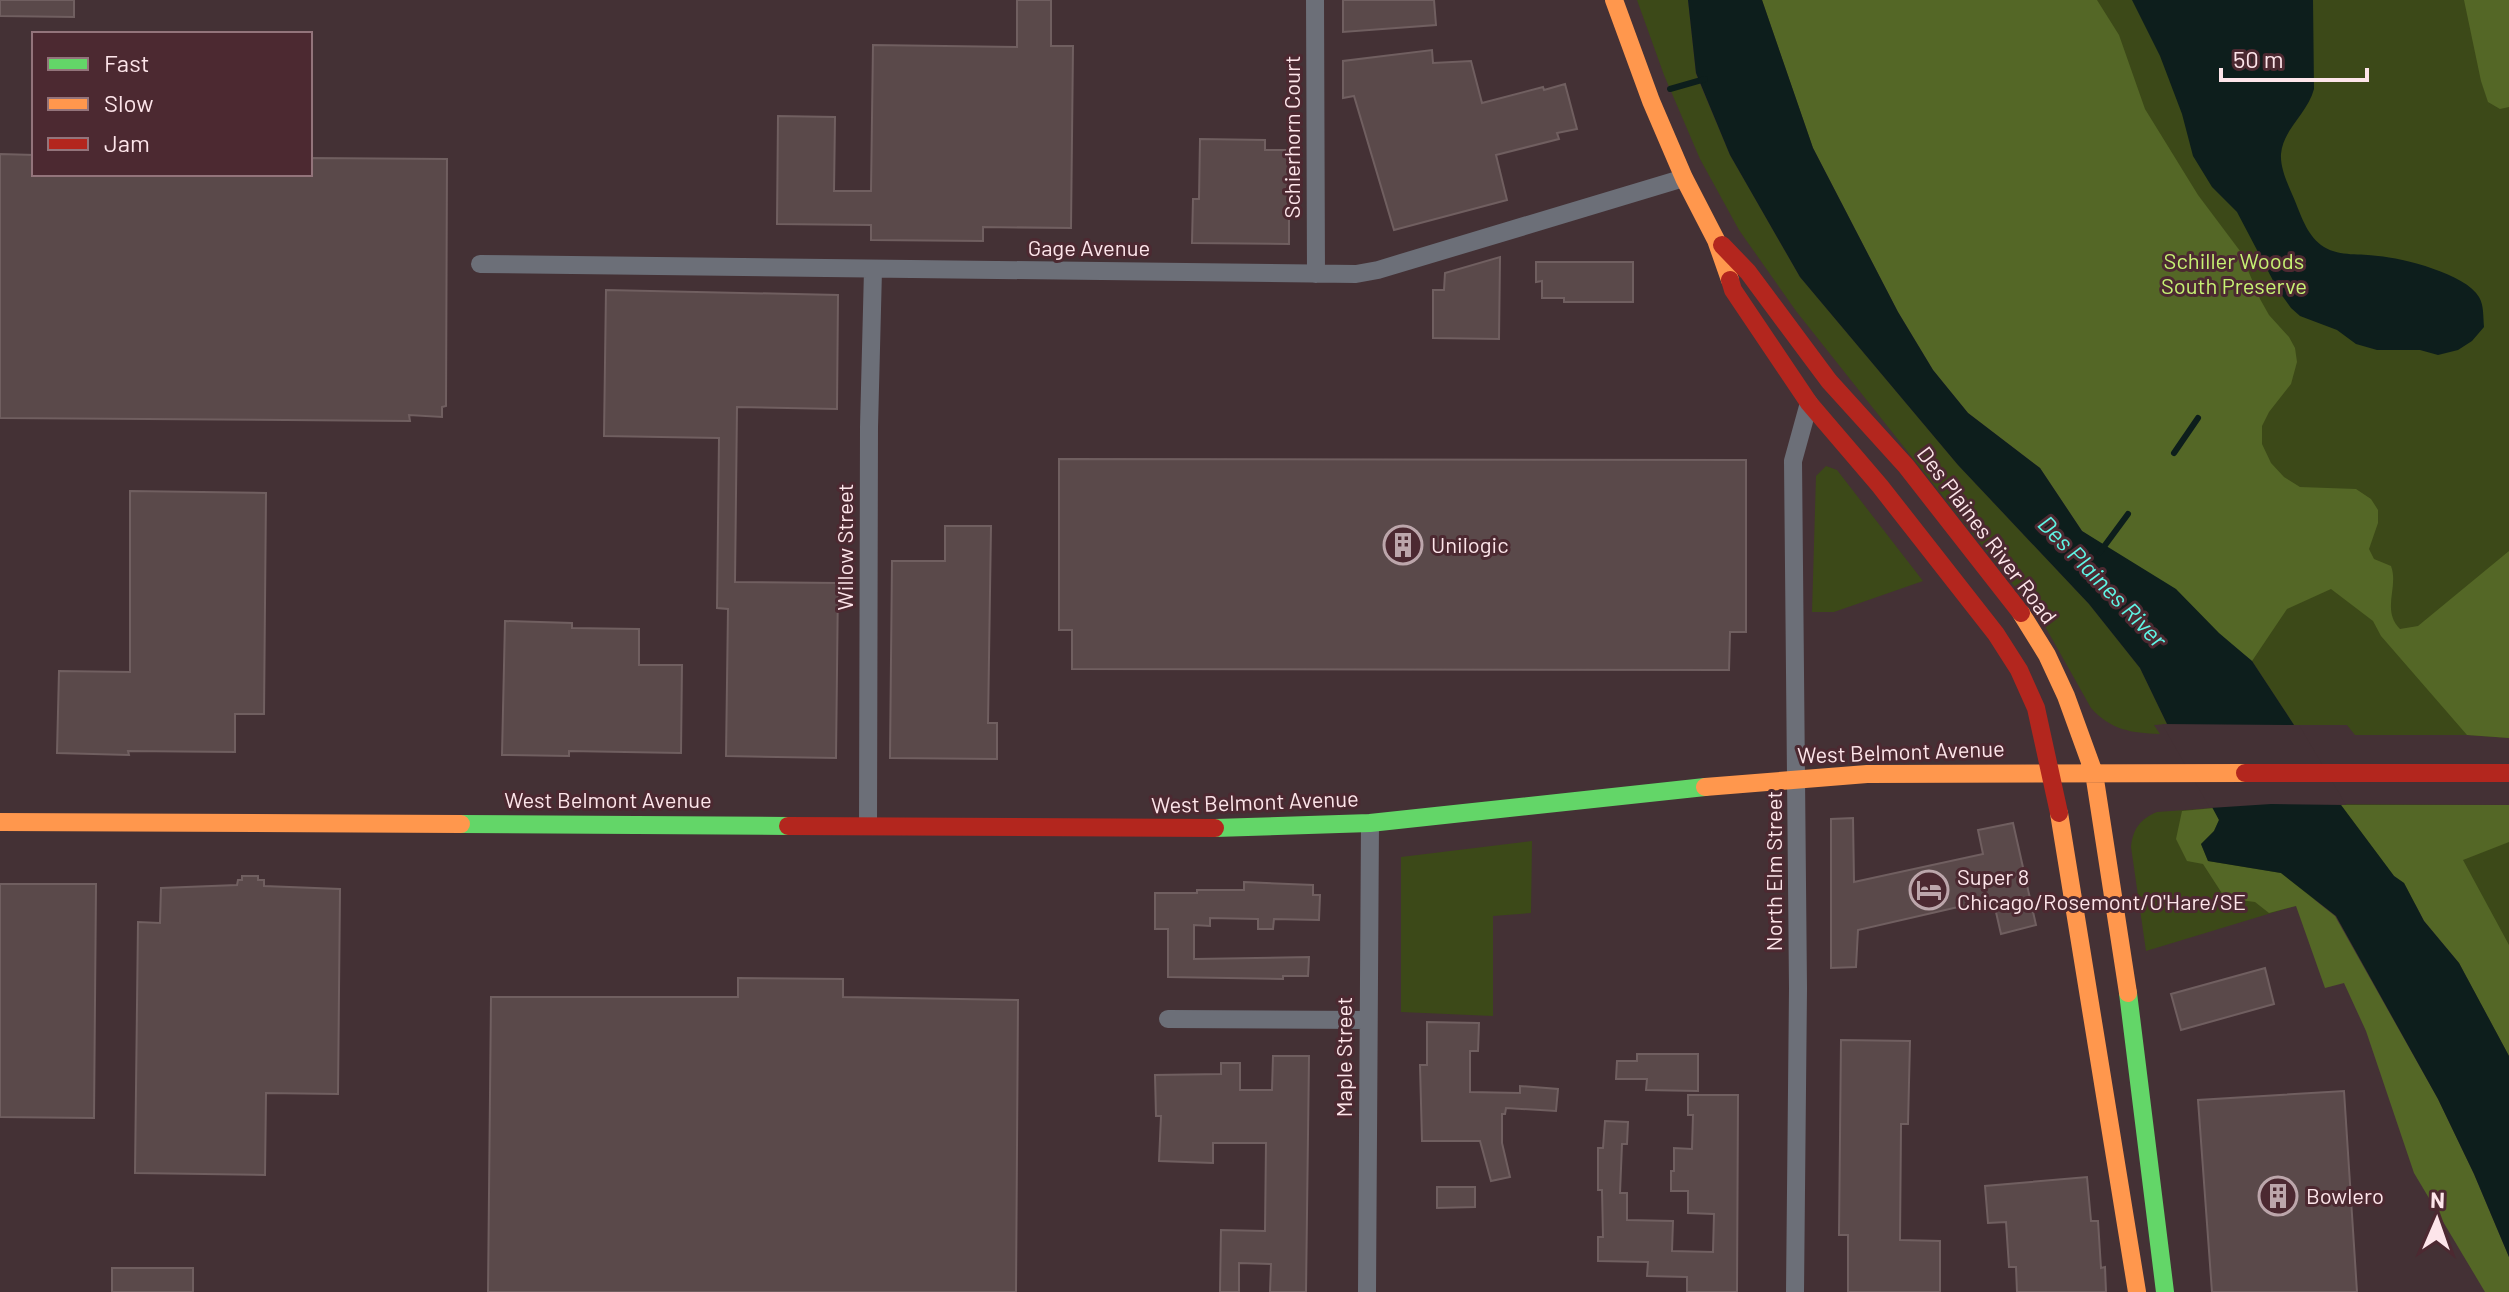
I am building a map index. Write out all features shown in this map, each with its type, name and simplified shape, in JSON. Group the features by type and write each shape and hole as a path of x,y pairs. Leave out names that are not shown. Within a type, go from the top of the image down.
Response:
{"main road":[{"name":"Des Plaines River Road","path":"1614,0 1651,101 1684,178 1716,240 1733,290 1809,403 1880,486 1996,634 2019,670 2036,708 2052,773 2137,1292"},
{"name":"Des Plaines River Road","path":"1716,240 1748,272 1829,381 1906,466 2023,616 2047,655 2066,696 2094,773 2136,1042 2165,1292"},
{"name":"West Belmont Avenue","path":"0,822 1158,829 1370,823 1867,774 2509,773"}],"street":[{"name":"Schierhorn Court","path":"1315,0 1316,274"},
{"name":"Gage Avenue","path":"480,264 1356,274 1684,178"},
{"name":"Willow Street","path":"868,825 869,443 873,270"},
{"name":"North Elm Street","path":"1795,1292 1797,779 1793,461 1809,403"},
{"name":"Maple Street","path":"1367,1292 1370,823"},
{"path":"1168,1019 1368,1020"}],"green space":[{"path":"1637,0 1688,0 1696,74 1730,155 1800,277 1958,465 2089,604 2140,668 2167,724 2154,725 2160,734 2140,733 2114,726 2091,708 2042,621 1796,311 1739,230 1700,159 1664,75"},
{"name":"Schiller Woods South Preserve","path":"1762,0 2509,0 2509,738 2355,735 2347,725 2294,725 2252,661 1813,148"},
{"path":"1762,0 2097,0 2119,35 2145,109 2198,195 2240,251 2269,315 2295,348 2297,362 2291,384 2262,426 2262,444 2271,463 2284,477 2300,487 2356,489 2371,499 2378,510 2378,523 2369,549 2374,559 2391,566 2392,614 2400,629 2418,626 2509,551 2509,738 2467,735 2381,636 2373,621 2331,589 2287,609 2252,661 2128,562 2082,531 2040,468 1968,413 1933,370 1898,312 1813,148"},
{"path":"2464,0 2509,0 2509,107 2500,109 2488,102"},
{"path":"1826,466 1837,470 1923,581 1834,612 1812,612 1816,476"},
{"path":"2271,804 2509,805 2509,1056 2459,963 2394,876 2146,951 2131,847 2138,825 2157,812"},
{"path":"2341,805 2509,805 2509,842 2463,860 2509,945 2509,1056 2459,963 2424,921 2404,883 2394,876"},
{"path":"2214,808 2219,820 2214,831 2201,844 2208,861 2281,873 2335,916 2438,1099 2474,1174 2509,1257 2509,1292 2485,1292 2414,1173 2366,1031 2344,983 2325,988 2296,906 2269,913 2255,902 2225,898 2203,864 2187,861 2176,839 2182,811"},
{"path":"1532,841 1531,913 1493,916 1493,1016 1401,1012 1401,857"}],"water":[{"name":"Des Plaines River","path":"1688,0 1762,0 1813,148 1898,312 1933,370 1968,413 2040,468 2082,531 2176,589 2252,661 2341,805 2394,876 2404,883 2424,921 2459,963 2509,1056 2509,1257 2438,1099 2336,916 2281,873 2208,861 2201,844 2214,831 2219,820 2140,668 2089,604 1958,465 1800,277 1730,155 1696,73"},
{"path":"2132,0 2313,0 2314,89 2307,106 2286,137 2281,154 2285,178 2303,220 2314,238 2330,250 2389,257 2448,274 2461,281 2472,289 2482,304 2484,327 2472,341 2458,350 2438,355 2420,350 2377,350 2356,344 2337,330 2300,316 2291,308 2278,290 2237,212 2212,187 2193,156 2182,114 2160,56"}],"pier":[{"path":"2162,724 2299,725 2346,805 2271,804 2210,808"}],"building":[{"path":"0,0 74,0 74,17 0,16"},
{"path":"1017,0 1051,0 1051,46 1073,46 1071,228 983,227 983,241 871,240 871,225 777,224 778,116 835,117 834,191 871,191 873,45 1017,47"},
{"path":"1343,0 1434,0 1436,25 1343,32"},
{"path":"1432,50 1433,63 1471,61 1482,103 1565,84 1577,129 1557,133 1559,139 1496,155 1507,200 1394,230 1354,96 1343,98 1343,61"},
{"path":"1200,139 1265,140 1265,150 1289,150 1289,244 1192,243 1193,199 1199,199"},
{"path":"0,154 32,155 32,176 312,176 312,158 447,159 446,406 442,407 442,417 409,415 410,421 0,418"},
{"path":"1500,257 1499,339 1433,338 1433,290 1444,290 1445,273"},
{"path":"1536,262 1633,262 1633,302 1564,302 1564,298 1542,298 1542,281 1536,282"},
{"path":"606,290 838,295 837,409 737,407 735,582 838,583 836,758 726,756 728,609 717,608 719,438 604,436"},
{"name":"Unilogic","path":"1059,459 1746,460 1746,632 1730,632 1729,670 1072,669 1072,630 1059,630"},
{"path":"130,491 266,493 264,714 235,714 235,752 128,751 129,755 57,753 59,671 130,672"},
{"path":"945,526 991,526 988,723 997,723 997,759 890,758 892,561 945,561"},
{"path":"505,621 572,623 572,628 639,629 639,665 682,665 681,753 569,751 569,756 502,755"},
{"name":"Super 8 Chicago/Rosemont/O'Hare/SE","path":"1853,818 1854,882 1983,854 1978,830 2013,823 2036,925 2001,934 1993,899 1858,930 1856,967 1831,968 1831,819"},
{"path":"242,876 258,876 258,880 264,880 264,886 340,889 338,1094 266,1093 265,1175 135,1173 138,922 160,923 161,888 237,885"},
{"path":"1244,882 1313,885 1313,895 1320,895 1319,920 1274,919 1273,929 1258,929 1258,919 1210,918 1210,926 1194,925 1194,959 1309,957 1308,976 1283,976 1283,979 1168,977 1168,929 1155,929 1155,893 1244,890"},
{"path":"0,884 96,884 94,1118 0,1117"},
{"path":"2265,968 2274,1004 2181,1030 2171,994"},
{"path":"738,978 843,979 843,997 1018,1000 1016,1292 488,1292 491,997 738,997"},
{"path":"1427,1022 1479,1023 1478,1051 1470,1051 1470,1092 1520,1093 1520,1086 1558,1089 1556,1111 1506,1108 1505,1114 1502,1114 1502,1143 1510,1177 1491,1181 1480,1141 1422,1141 1420,1065 1427,1065"},
{"path":"1841,1040 1910,1041 1908,1124 1901,1124 1900,1240 1940,1241 1940,1292 1848,1292 1848,1235 1839,1235"},
{"path":"1637,1054 1698,1054 1698,1091 1646,1090 1647,1079 1616,1079 1617,1061 1637,1061"},
{"path":"1273,1056 1309,1056 1306,1292 1270,1292 1271,1264 1239,1263 1239,1292 1220,1292 1221,1230 1265,1231 1266,1143 1213,1143 1213,1163 1159,1161 1161,1116 1156,1116 1155,1075 1221,1074 1221,1063 1240,1063 1240,1090 1272,1090"},
{"name":"Bowlero","path":"2344,1091 2357,1292 2212,1292 2198,1100"},
{"path":"1688,1095 1738,1095 1737,1292 1687,1292 1687,1277 1647,1276 1648,1262 1598,1261 1598,1237 1603,1237 1598,1148 1603,1148 1605,1121 1628,1122 1627,1144 1622,1144 1620,1193 1627,1193 1627,1220 1673,1221 1672,1251 1713,1252 1714,1214 1688,1213 1688,1191 1671,1191 1674,1148 1692,1149 1693,1115 1688,1115"},
{"path":"2087,1177 2091,1221 2098,1221 2106,1292 2017,1292 2016,1267 2009,1267 2006,1222 1988,1223 1985,1186"},
{"path":"1437,1187 1475,1187 1475,1207 1437,1208"},
{"path":"112,1268 193,1268 193,1292 112,1292"}],"waterway":[{"path":"1670,89 1705,79"},
{"path":"2174,453 2198,418"},
{"name":"Des Plaines River","path":"2100,552 2128,514"}],"traffic: fast":[{"path":"1215,828 1370,823 1705,787"},
{"path":"461,824 788,826"},
{"path":"2128,993 2165,1292"}],"traffic: slow":[{"path":"1614,0 1651,101 1684,178 1716,240 1730,280"},
{"path":"2021,613 2047,655 2066,696 2094,773 2128,993"},
{"path":"1705,787 1867,774 2245,773"},
{"path":"2059,813 2137,1292"},
{"path":"0,822 461,824"}],"traffic: jam":[{"path":"1722,245 1748,272 1829,381 1906,466 2021,613"},
{"path":"1730,280 1733,290 1809,403 1880,486 1996,634 2019,670 2036,708 2059,813"},
{"path":"2245,773 2509,773"},
{"path":"788,826 1215,828"}],"place":[{"name":"Unilogic","path":"1403,545"},
{"name":"Super 8 Chicago/Rosemont/O'Hare/SE","path":"1929,890"},
{"name":"Bowlero","path":"2278,1196"}]}
